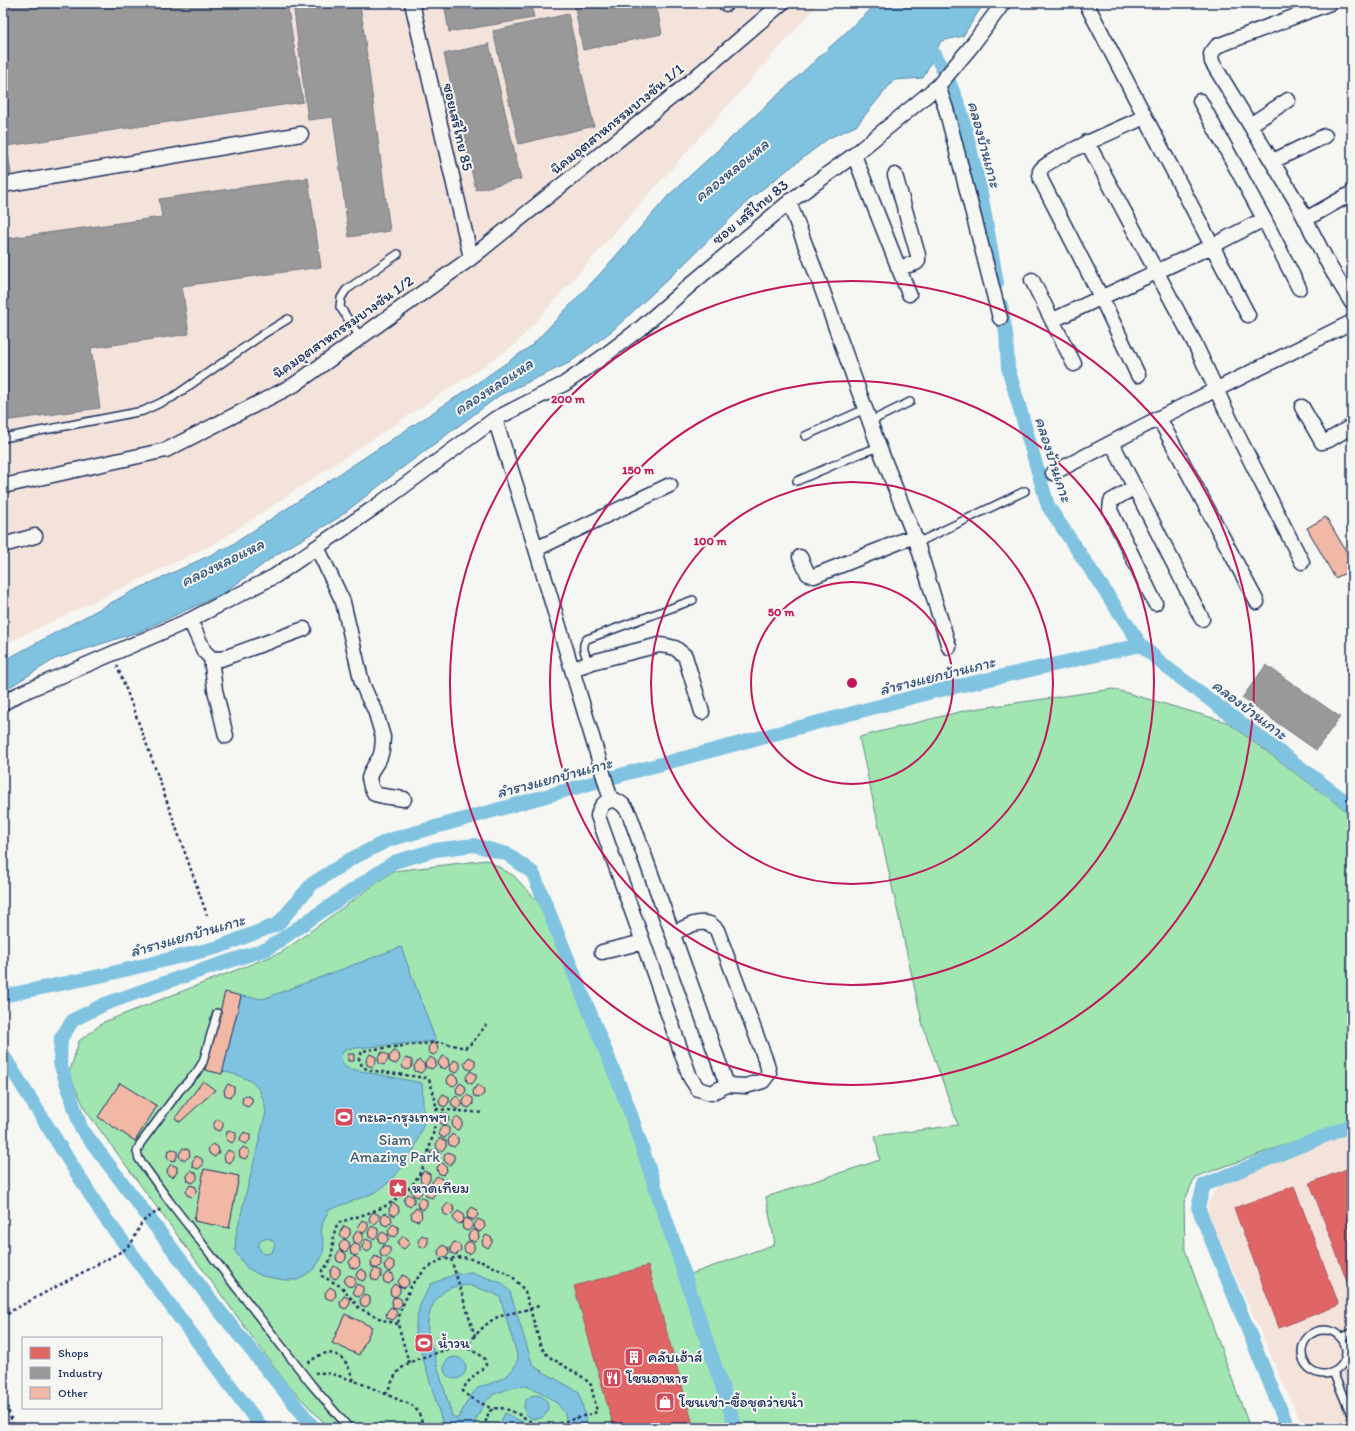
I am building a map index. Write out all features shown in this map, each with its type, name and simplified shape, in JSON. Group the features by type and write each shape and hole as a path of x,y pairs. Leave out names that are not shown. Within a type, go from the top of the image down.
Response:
{"street":[{"name":"ซอยเสรีไทย 85","path":"412,3 471,258"},
{"name":"นิคมอุตสาหกรรมบางชัน 1/1","path":"471,258 684,87 782,3"},
{"name":"ซอย เสรีไทย 83","path":"3,703 19,694 190,620 275,576 378,505 495,419 564,384 600,359 642,328 696,280 789,202 854,155 941,83 970,48 1003,3"},
{"path":"1086,3 1248,315"},
{"path":"1330,3 1217,46 1210,54 1212,62 1273,161 1306,219 1330,267 1352,302"},
{"path":"941,83 946,108 1000,318"},
{"path":"1250,125 1288,100"},
{"path":"1200,101 1264,219 1299,288"},
{"path":"1138,375 1042,180 1040,173 1041,169 1087,142 1145,117"},
{"path":"3,185 301,134"},
{"path":"1273,161 1325,136"},
{"path":"1087,142 1194,342 1236,432 1302,562"},
{"path":"854,155 909,294"},
{"path":"895,175 918,255 918,261 916,263 898,268"},
{"path":"1306,219 1352,193"},
{"path":"789,202 819,281 878,447 916,539 949,647"},
{"path":"1054,320 1212,246 1264,219"},
{"name":"นิคมอุตสาหกรรมบางชัน 1/2","path":"3,486 166,450 294,384 471,258"},
{"path":"1032,280 1054,320 1074,364"},
{"path":"1053,473 1159,418 1352,322"},
{"path":"1302,407 1322,442 1329,440 1352,426"},
{"path":"1159,418 1258,602"},
{"path":"495,419 573,669 609,794 626,809 632,821 727,1085"},
{"path":"1112,443 1202,619"},
{"path":"536,549 670,485"},
{"path":"1135,487 1111,501 1110,510 1156,603"},
{"path":"3,545 35,536"},
{"path":"800,558 808,574 814,576 916,539"},
{"path":"317,547 344,602 362,682 368,697 376,710 382,737 382,750 380,757 372,770 370,778 372,787 375,794 404,799"},
{"path":"190,620 204,651 212,658 221,658 304,629"},
{"path":"573,669 596,661 659,645 675,648 686,656 702,712"},
{"path":"212,658 215,690 226,736"},
{"path":"609,794 599,810 598,816 690,1077 698,1089 711,1093 727,1085 746,1086 763,1080 769,1073 767,1064 717,930 709,923 702,922 673,933"},
{"path":"602,952 643,942"}],"lane":[{"path":"360,337 340,307 341,298 346,290 398,254"},
{"path":"3,438 143,411 173,397 288,318"},
{"path":"805,436 910,402"},
{"path":"797,481 878,447"},
{"path":"916,539 1025,491"},
{"path":"589,664 583,645 587,638 693,600"},
{"path":"216,1012 203,1062 140,1144 137,1152 139,1159 170,1202 302,1372 349,1428"},
{"path":"1320,1330 1328,1330 1335,1333 1341,1337 1345,1343 1346,1357 1343,1364 1332,1372 1319,1373 1312,1370 1304,1359 1302,1351 1304,1344 1313,1333 1320,1330"},
{"path":"1341,1337 1352,1333"},
{"path":"1332,1372 1352,1417"}],"path":[{"path":"113,654 207,915"},
{"path":"398,1324 383,1320 359,1308 342,1287 322,1276 322,1270 329,1265 334,1244 334,1229 338,1223 384,1207 400,1196 417,1178 427,1155 434,1127 436,1109 435,1098 429,1080 426,1078 368,1070 362,1066 359,1059 362,1051 375,1048 440,1042 465,1048 474,1042 486,1025"},
{"path":"436,1109 483,1113"},
{"path":"3,1318 13,1310 124,1250 132,1242 142,1222 164,1207"},
{"path":"409,1363 398,1324 400,1312 412,1284 425,1270 440,1260 463,1258 486,1262 512,1276 526,1291 541,1347 548,1356 584,1378 591,1385 597,1412 553,1425 550,1428"},
{"path":"452,1259 475,1336"},
{"path":"465,1348 484,1326 498,1317 530,1310 541,1305"},
{"path":"386,1394 396,1374 404,1366 415,1360 457,1346 469,1349 484,1357 486,1365 466,1384 463,1391 466,1396 486,1405 493,1410"},
{"path":"302,1372 318,1356 328,1353 341,1356 346,1362 354,1381"},
{"path":"302,1372 322,1372 354,1381 386,1394 414,1407 420,1417 423,1428"},
{"path":"3,1394 14,1428"},
{"path":"484,1428 489,1411 498,1408 529,1419 541,1428"}],"shaded area":[{"path":"3,3 819,3 515,345 216,543 3,645"},
{"path":"1352,1125 1352,1428 1303,1428 1208,1214 1208,1202 1226,1171"}],"green space":[{"name":"Siam Amazing Park","path":"1113,689 1227,722 1352,815 1352,1121 1195,1177 1184,1202 1185,1250 1250,1428 329,1428 286,1383 86,1111 69,1074 79,1041 104,1022 282,952 393,871 487,860 514,876 539,903 691,1274 775,1244 766,1197 880,1160 875,1136 958,1125 923,1026 859,737 967,710"}],"water":[{"name":"คลองหลอแหล","path":"876,3 984,3 963,36 941,41 923,78 894,80 856,126 829,138 752,197 682,266 613,330 569,363 500,395 338,518 277,554 224,593 138,632 55,659 3,691 3,661 131,592 230,546 470,388 531,346 600,274 668,196 867,13"},
{"name":"ทะเล-กรุงเทพฯ","path":"401,947 436,1041 345,1049 343,1052 342,1061 346,1068 422,1083 424,1123 416,1145 406,1163 388,1183 376,1192 329,1210 323,1221 321,1232 324,1242 323,1255 315,1268 298,1280 284,1280 262,1276 247,1268 235,1251 236,1235 266,1112 261,1094 253,1083 240,1076 222,1071 241,996 263,999","holes":["267,1238 272,1240 275,1244 272,1252 267,1254 262,1253 258,1246 260,1241"]},
{"name":"น้ำวน","path":"471,1272 502,1283 510,1292 532,1363 538,1369 579,1392 588,1428 568,1428 565,1414 558,1404 539,1391 526,1386 515,1387 494,1394 484,1403 472,1428 444,1428 416,1335 416,1323 420,1305 431,1284 453,1275","holes":["468,1285 493,1293 500,1297 518,1358 514,1368 508,1375 478,1388 469,1398 459,1417 456,1418 452,1416 428,1334 428,1320 435,1301 439,1296 452,1287"]},
{"path":"455,1357 463,1360 466,1368 463,1376 455,1379 447,1376 444,1368 447,1360"},
{"path":"536,1395 545,1398 548,1407 545,1416 536,1419 527,1416 524,1407 527,1398"},
{"path":"505,1413 530,1426 531,1428 498,1428"}],"building: Shops":[{"path":"1352,1167 1352,1295 1310,1183"},
{"path":"1294,1186 1339,1305 1279,1328 1234,1208"},
{"name":"คลับเฮ้าส์","path":"648,1266 694,1428 614,1428 574,1286"}],"building: Industry":[{"path":"3,3 287,3 303,102 7,146 11,174 3,175"},
{"path":"293,3 360,3 390,231 349,237 333,117 308,120"},
{"path":"444,3 531,3 534,18 449,32"},
{"path":"574,3 656,3 662,34 583,50"},
{"path":"673,3 698,3 674,8"},
{"path":"568,14 594,126 519,144 493,31"},
{"path":"489,44 521,179 476,190 444,54"},
{"path":"308,178 321,267 182,286 189,334 91,348 100,408 3,421 3,239 162,217 159,199"},
{"path":"1266,665 1340,717 1316,750 1242,698"}],"building: Other":[{"path":"1326,517 1352,561 1352,570 1335,578 1307,528"},
{"path":"225,992 241,996 222,1074 205,1070"},
{"path":"432,1042 437,1045 438,1051 434,1055 429,1053 428,1048"},
{"path":"394,1051 399,1054 400,1059 396,1064 390,1062 389,1057"},
{"path":"382,1052 388,1055 388,1060 384,1065 379,1063 378,1058"},
{"path":"348,1054 354,1054 354,1061 348,1061"},
{"path":"370,1054 376,1057 376,1062 372,1067 367,1065 366,1060"},
{"path":"443,1056 448,1059 449,1065 445,1069 439,1067 438,1062"},
{"path":"430,1057 435,1060 436,1065 432,1069 426,1067 425,1063"},
{"path":"469,1057 475,1060 475,1066 471,1070 466,1068 464,1063"},
{"path":"406,1058 412,1060 412,1066 408,1070 403,1068 402,1063"},
{"path":"419,1060 424,1064 425,1069 421,1073 415,1071 414,1066"},
{"path":"454,1060 460,1063 460,1068 456,1073 451,1071 450,1066"},
{"path":"470,1071 476,1074 476,1079 472,1084 467,1082 466,1077"},
{"path":"452,1074 457,1077 458,1082 454,1086 448,1084 447,1080"},
{"path":"203,1081 215,1090 180,1122 175,1118"},
{"path":"120,1083 157,1106 135,1141 98,1117"},
{"path":"460,1083 465,1086 466,1091 462,1096 457,1094 456,1089"},
{"path":"228,1084 234,1087 234,1093 230,1097 225,1095 224,1090"},
{"path":"477,1085 483,1088 484,1094 479,1098 474,1096 473,1091"},
{"path":"443,1094 449,1097 449,1102 445,1107 440,1105 439,1100"},
{"path":"246,1095 252,1098 252,1103 248,1107 243,1105 242,1101 243,1097"},
{"path":"467,1095 473,1098 473,1104 469,1108 464,1106 463,1101"},
{"path":"456,1096 461,1100 462,1105 458,1109 453,1107 451,1102"},
{"path":"441,1113 447,1114 449,1120 446,1125 441,1124 439,1120"},
{"path":"456,1117 462,1120 462,1126 458,1130 453,1128 452,1123"},
{"path":"217,1119 223,1122 223,1127 219,1131 214,1129 213,1125"},
{"path":"443,1125 449,1128 449,1133 445,1138 440,1136 439,1131"},
{"path":"230,1130 236,1133 236,1138 232,1143 227,1140 226,1136 227,1132"},
{"path":"244,1132 250,1135 250,1140 246,1144 241,1142 240,1138"},
{"path":"452,1134 458,1138 458,1143 454,1147 449,1145 448,1140"},
{"path":"440,1138 446,1141 446,1147 442,1151 437,1149 436,1144"},
{"path":"213,1144 218,1147 219,1152 215,1157 210,1154 208,1150"},
{"path":"243,1147 249,1150 249,1155 245,1159 240,1157 239,1152"},
{"path":"183,1148 189,1150 190,1156 185,1160 180,1158 179,1154"},
{"path":"172,1149 177,1151 177,1157 174,1161 168,1159 167,1155 168,1151"},
{"path":"228,1150 234,1153 234,1158 230,1163 225,1161 224,1156"},
{"path":"434,1150 440,1153 440,1158 436,1162 431,1160 430,1156 431,1152"},
{"path":"448,1152 454,1155 454,1160 450,1165 445,1162 444,1158 445,1154"},
{"path":"196,1156 202,1159 203,1165 198,1169 193,1167 192,1162"},
{"path":"441,1162 446,1166 447,1171 443,1175 438,1173 437,1168"},
{"path":"171,1164 177,1167 177,1172 173,1177 168,1175 167,1170"},
{"path":"204,1169 239,1176 229,1228 194,1221"},
{"path":"191,1170 197,1174 197,1179 193,1183 188,1181 187,1176"},
{"path":"424,1171 430,1174 430,1180 426,1184 421,1182 420,1177"},
{"path":"437,1176 442,1179 443,1184 439,1188 433,1186 432,1182"},
{"path":"416,1184 421,1188 422,1193 418,1197 413,1195 411,1190"},
{"path":"190,1185 196,1187 196,1193 192,1197 187,1195 186,1191"},
{"path":"430,1185 435,1188 435,1194 432,1198 426,1196 425,1191"},
{"path":"408,1194 414,1197 414,1202 410,1207 405,1204 404,1200"},
{"path":"421,1197 427,1200 427,1205 423,1210 418,1207 417,1203"},
{"path":"393,1203 398,1206 399,1211 395,1216 390,1213 389,1209"},
{"path":"448,1203 453,1206 454,1211 449,1216 444,1214 443,1209"},
{"path":"472,1207 477,1210 478,1215 474,1220 468,1218 467,1213"},
{"path":"416,1208 421,1211 422,1217 418,1221 412,1219 411,1214"},
{"path":"458,1211 463,1214 464,1220 460,1224 455,1222 453,1217"},
{"path":"373,1212 379,1215 379,1220 375,1224 370,1222 369,1218"},
{"path":"385,1213 391,1216 392,1221 387,1226 382,1224 381,1219 382,1215"},
{"path":"466,1218 472,1221 472,1227 468,1231 463,1229 462,1224"},
{"path":"478,1219 484,1222 485,1227 480,1232 475,1229 474,1225"},
{"path":"362,1220 368,1223 368,1228 364,1233 359,1231 358,1226"},
{"path":"393,1224 398,1227 399,1233 395,1237 389,1235 388,1230"},
{"path":"344,1226 350,1229 350,1235 346,1239 341,1237 340,1232"},
{"path":"372,1226 378,1229 378,1234 374,1239 369,1237 368,1232"},
{"path":"473,1229 478,1232 479,1238 475,1242 469,1240 468,1235"},
{"path":"357,1231 363,1234 363,1239 359,1244 354,1242 353,1237"},
{"path":"382,1232 388,1235 388,1240 384,1244 379,1242 378,1237"},
{"path":"422,1235 428,1238 428,1243 424,1248 419,1245 418,1241"},
{"path":"486,1235 492,1238 492,1243 488,1248 483,1245 482,1241"},
{"path":"403,1236 408,1239 409,1244 404,1249 399,1246 398,1242"},
{"path":"344,1239 349,1242 350,1247 346,1252 340,1250 339,1245"},
{"path":"366,1239 372,1242 372,1247 368,1252 363,1249 362,1245"},
{"path":"468,1241 474,1244 474,1250 470,1254 465,1252 464,1247"},
{"path":"454,1242 460,1245 461,1250 456,1255 451,1253 450,1248"},
{"path":"354,1243 360,1246 360,1252 356,1256 351,1254 350,1249"},
{"path":"384,1245 390,1248 390,1253 386,1258 381,1256 380,1251"},
{"path":"443,1245 448,1248 449,1254 445,1258 439,1256 438,1251"},
{"path":"340,1250 346,1254 346,1259 342,1263 337,1261 336,1256"},
{"path":"354,1256 359,1259 360,1265 356,1269 350,1267 349,1262"},
{"path":"375,1256 381,1259 381,1265 377,1269 372,1267 371,1262"},
{"path":"389,1259 394,1262 395,1267 391,1272 385,1269 384,1265"},
{"path":"334,1266 340,1269 340,1274 336,1279 331,1277 330,1272"},
{"path":"375,1268 381,1271 381,1277 377,1281 372,1279 371,1274"},
{"path":"361,1269 366,1272 367,1277 363,1281 358,1279 356,1275"},
{"path":"387,1272 393,1274 393,1280 389,1284 384,1282 383,1278"},
{"path":"350,1275 354,1277 356,1281 354,1285 350,1287 346,1285 344,1281 346,1277"},
{"path":"403,1275 408,1278 409,1284 405,1288 399,1286 398,1281"},
{"path":"357,1284 363,1287 363,1292 359,1297 354,1294 353,1290"},
{"path":"394,1284 400,1287 400,1292 396,1297 391,1295 390,1290"},
{"path":"330,1287 335,1290 336,1296 332,1300 326,1298 325,1293"},
{"path":"364,1294 370,1297 370,1303 366,1307 361,1305 360,1300"},
{"path":"344,1296 350,1299 350,1304 346,1309 341,1307 340,1302"},
{"path":"397,1297 401,1299 402,1304 398,1309 393,1307 392,1302 393,1298"},
{"path":"391,1307 396,1310 397,1316 393,1320 387,1318 386,1313"},
{"path":"345,1314 372,1327 359,1355 332,1343"}],"waterway":[{"name":"คลองบ้านเกาะ","path":"923,40 937,58 961,111 981,193 997,283"},
{"name":"คลองบ้านเกาะ","path":"1001,305 1006,333 1008,368 1048,506 1141,645 1166,667 1352,806"},
{"name":"ลำรางแยกบ้านเกาะ","path":"3,996 104,975 219,947 278,924 312,884 351,859 389,840 635,771 932,692 1141,645"},
{"path":"314,1428 214,1304 81,1128 60,1063 61,1038 73,1020 105,1004 267,949 394,862 435,850 474,845 507,854 533,873 628,1106 736,1428"},
{"path":"3,1055 103,1215 262,1428"},
{"path":"1288,1428 1198,1207 1204,1185 1352,1125"}],"place":[{"name":"ทะเล-กรุงเทพฯ","path":"344,1117"},
{"name":"หาดเทียม","path":"398,1188"},
{"name":"น้ำวน","path":"424,1343"},
{"name":"คลับเฮ้าส์","path":"634,1357"},
{"name":"โซนอาหาร","path":"612,1378"},
{"name":"โซนเช่า-ซื้อชุดว่ายน้ำ","path":"665,1402"}]}
